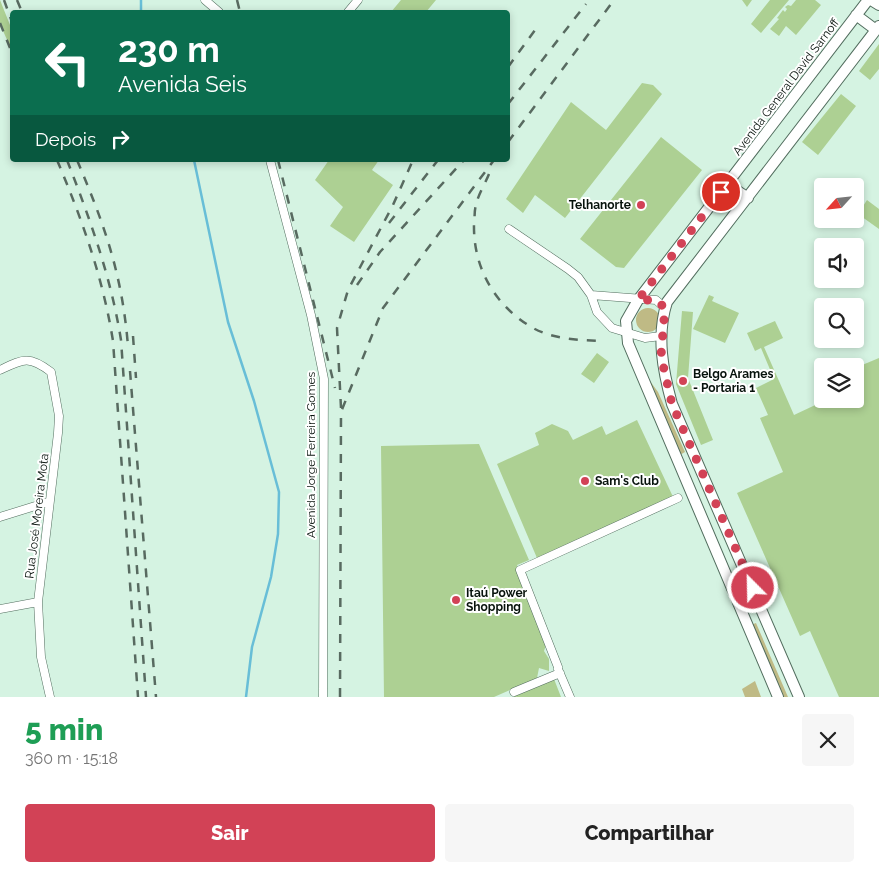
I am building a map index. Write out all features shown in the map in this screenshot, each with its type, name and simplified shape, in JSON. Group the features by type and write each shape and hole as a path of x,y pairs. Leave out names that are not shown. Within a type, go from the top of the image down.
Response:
{"main road":[{"path":"869,0 879,5"},
{"name":"Avenida General David Sarnoff","path":"626,331 626,321 638,300 869,0"},
{"path":"799,697 672,404 661,356 661,336 667,302 877,28 856,15"},
{"path":"727,184 748,198"},
{"path":"626,331 649,394 778,697"}],"street":[{"path":"205,0 217,10"},
{"path":"350,10 358,0"},
{"name":"Avenida Jorge Ferreira Gomes","path":"271,162 317,341 324,379 322,697"},
{"path":"509,229 568,269 591,294 594,306 612,328 645,338 661,336"},
{"path":"591,294 638,300 656,300 665,308"},
{"name":"Rua José Moreira Mota","path":"0,370 19,361 37,361 50,372 59,416 38,602 41,657 50,697"},
{"path":"570,697 520,570 678,498"},
{"path":"0,517 48,502"},
{"path":"0,609 38,602"},
{"path":"514,692 559,669"}],"shaded area":[{"path":"648,308 657,311 660,320 657,329 648,332 639,329 636,320 639,311"},
{"path":"647,377 658,392 685,452 678,456"},
{"path":"756,623 788,697 782,697 751,625"},
{"path":"755,681 761,697 745,697 742,689"}],"building":[{"path":"0,0 10,25 10,46 0,24"},
{"path":"401,0 436,0 428,10 393,10"},
{"path":"742,0 752,0 747,7"},
{"path":"770,0 789,0 761,33 751,24"},
{"path":"796,0 815,0 821,5 796,35 786,26 779,36 770,29 779,19 777,18 783,10 785,12 787,9 785,7 791,6"},
{"path":"879,44 879,69 870,80 859,71"},
{"path":"642,83 653,85 662,94 565,218 535,195 523,213 506,199 571,102 606,130"},
{"path":"841,94 856,106 818,155 802,142"},
{"name":"Telhanorte","path":"661,137 702,170 624,268 616,267 580,239"},
{"path":"328,162 378,162 372,170 393,185 354,242 330,226 343,207 315,180"},
{"path":"867,200 879,209 879,229 864,218 864,205"},
{"path":"709,295 714,297 712,301 739,313 725,343 693,329"},
{"name":"Belgo Arames - Portaria 1","path":"682,311 693,312 688,378 713,440 701,445 676,384"},
{"path":"775,321 783,338 764,347 794,415 814,406 814,408 864,408 864,364 879,358 879,697 839,697 810,631 800,636 737,493 783,472 760,418 768,415 756,388 774,379 761,348 755,351 747,333"},
{"path":"597,353 609,362 594,383 581,374"},
{"name":"Sam's Club","path":"637,420 674,499 537,558 497,464 539,445 535,433 552,424 568,431 573,440 602,426 606,435"},
{"name":"Itaú Power Shopping","path":"479,444 529,560 517,565 546,645 544,651 549,659 549,671 539,668 537,678 494,697 384,697 381,446"},
{"path":"554,679 561,697 513,697"}],"waterway":[{"path":"141,0 141,10"},
{"path":"194,162 228,322 254,401 279,492 278,534 271,577 252,647 246,697"}],"railway":[{"path":"4,0 10,16"},
{"path":"17,0 21,10"},
{"path":"237,0 240,10"},
{"path":"510,139 614,0"},
{"path":"510,101 586,4"},
{"path":"0,23 10,48"},
{"path":"510,64 535,30"},
{"path":"58,162 91,249 104,294 113,341 138,697"},
{"path":"68,162 106,271 121,340 146,697"},
{"path":"78,162 111,251 117,273 128,346"},
{"path":"278,162 335,388"},
{"path":"341,408 337,328 348,290 393,205 412,162"},
{"path":"389,223 436,162"},
{"path":"357,285 380,252 462,162"},
{"path":"340,697 341,412 383,308 492,162"},
{"path":"489,174 480,193 475,210 475,240 477,256 482,270 497,297 520,319 541,332 557,337 600,341"},
{"path":"133,336 136,378"},
{"path":"130,371 156,697"}],"place":[{"name":"Telhanorte","path":"641,205"},
{"name":"Belgo Arames - Portaria 1","path":"683,381"},
{"name":"Sam's Club","path":"585,481"},
{"name":"Itaú Power Shopping","path":"456,600"}],"route":[{"path":"721,192 638,300 656,300 665,308 661,336 661,356 672,404 753,588"}]}
